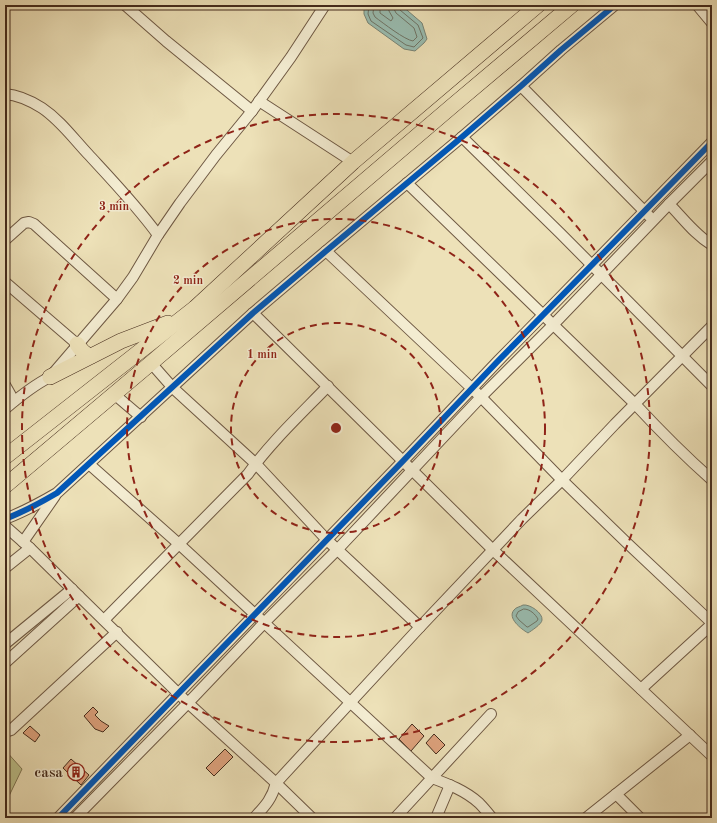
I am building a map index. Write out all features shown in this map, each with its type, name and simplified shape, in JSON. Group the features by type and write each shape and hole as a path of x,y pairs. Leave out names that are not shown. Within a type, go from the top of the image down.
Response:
{"highway":[{"path":"5,457 195,308 353,162 538,5"},
{"path":"5,486 572,5"},
{"path":"50,377 121,341 182,318"},
{"path":"77,344 82,352 91,356"}],"street":[{"path":"125,5 166,41 252,111"},
{"path":"5,409 14,401 50,377 117,299 133,277 158,235 180,203 252,111 291,57 325,5"},
{"path":"5,568 26,545 57,494 89,464 253,313 462,137 561,50 615,5"},
{"path":"697,5 712,23"},
{"path":"521,86 654,221"},
{"path":"5,94 14,94 28,100 42,108 62,125 122,191 158,235"},
{"path":"259,101 353,162"},
{"path":"462,137 712,386"},
{"path":"58,818 403,461 471,388 712,142"},
{"path":"72,804 81,816 134,758 264,623 338,549 481,397 554,325 712,161"},
{"path":"407,183 635,404 682,453 712,480"},
{"path":"669,204 697,234 712,246"},
{"path":"5,240 24,223 29,222 34,224 117,299"},
{"path":"326,251 481,397 626,543 712,624 640,689"},
{"path":"5,282 77,344"},
{"path":"253,313 493,550 712,756"},
{"path":"254,818 271,798 276,783 420,627 522,519 712,326"},
{"path":"151,363 173,388 256,464 327,540 420,627"},
{"path":"5,385 14,401"},
{"path":"104,620 231,493 283,432 328,386"},
{"path":"114,394 141,417"},
{"path":"89,464 179,544 432,778 471,796 492,818"},
{"path":"5,519 57,494"},
{"path":"5,526 117,632 188,703 312,818"},
{"path":"5,644 75,592"},
{"path":"5,663 75,592"},
{"path":"5,732 10,730 117,632"},
{"path":"394,818 491,714"},
{"path":"586,818 690,735"},
{"path":"124,750 134,758"},
{"path":"436,818 450,785"},
{"path":"616,794 640,818"}],"green space":[{"path":"5,750 22,769 9,796 5,800"}],"water":[{"path":"366,5 401,5 422,23 427,39 415,51 404,49 368,23 364,14"},
{"path":"523,605 529,606 536,610 542,617 542,622 528,633 516,623 512,616 515,609"}],"building":[{"path":"93,707 98,712 95,715 109,726 103,732 95,729 84,716"},
{"path":"412,724 424,736 411,751 399,739"},
{"name":"casa","path":"30,726 40,735 35,742 23,733"},
{"path":"434,734 445,745 436,754 426,743"},
{"path":"225,749 233,757 214,776 206,768"},
{"name":"casa","path":"71,759 89,775 81,785 63,768"}],"cycle path":[{"path":"5,519 57,493 253,313 462,137 561,50 615,5"},
{"path":"58,818 498,361 712,142"}],"place":[{"name":"casa","path":"76,772"}]}
